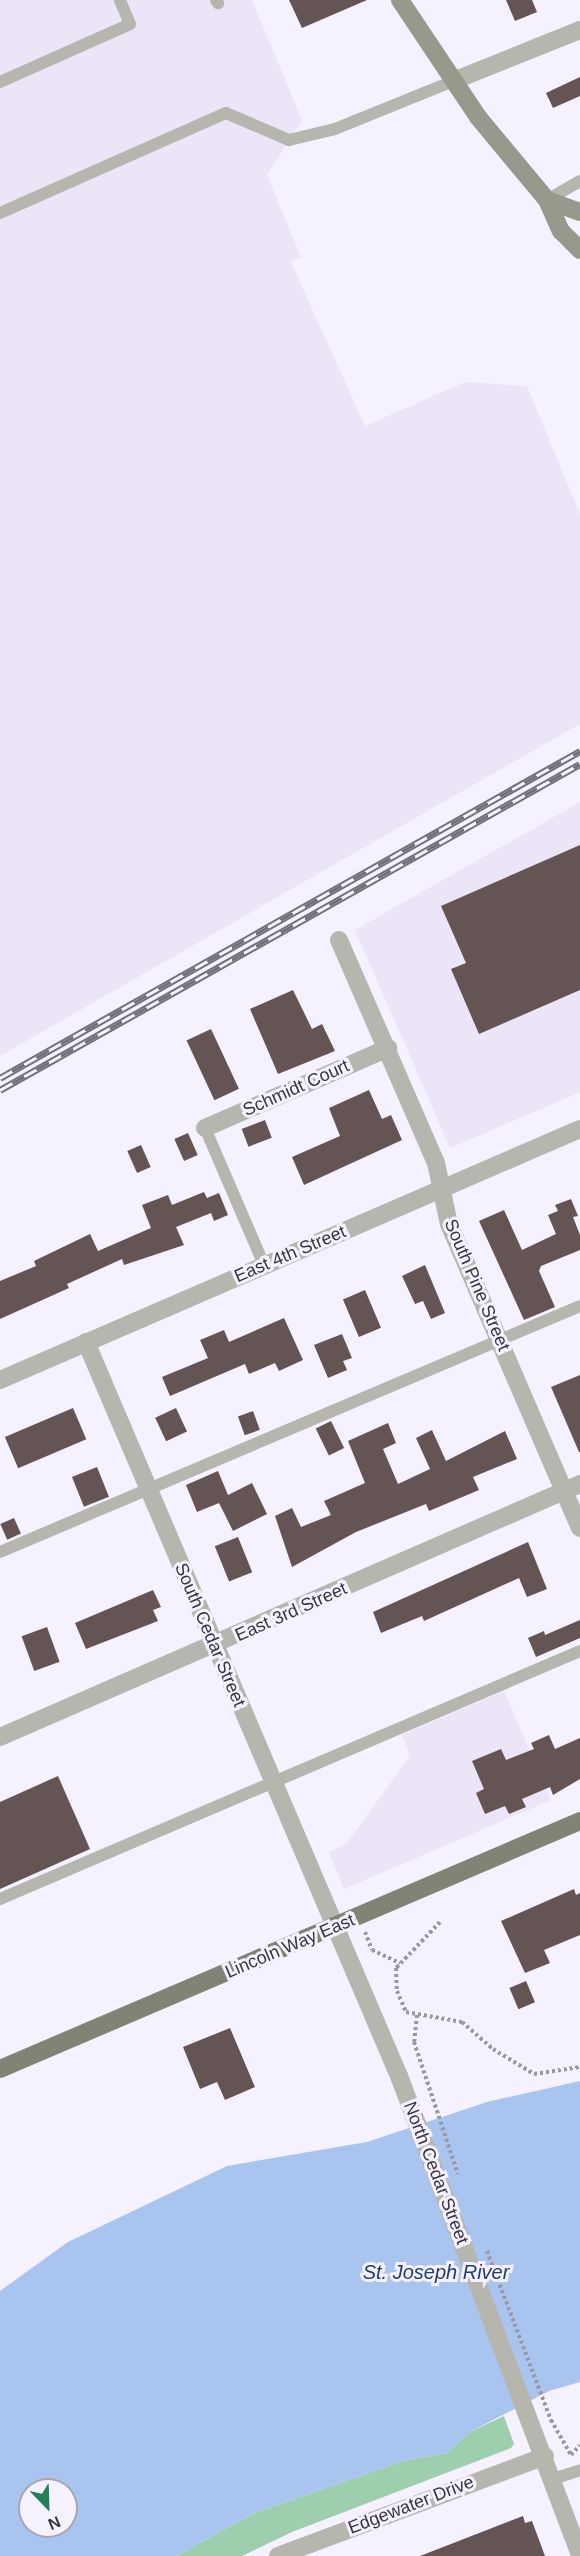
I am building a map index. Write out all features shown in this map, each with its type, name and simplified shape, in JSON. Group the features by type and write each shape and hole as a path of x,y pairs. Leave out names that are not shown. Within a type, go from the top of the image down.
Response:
{"main road":[{"path":"400,0 453,81 547,200 561,231 580,250"},
{"path":"547,200 580,212"},
{"name":"Lincoln Way East","path":"0,2069 580,1821"}],"street":[{"path":"453,81 580,30"},
{"name":"South Pine Street","path":"339,940 436,1162 448,1224 500,1341 572,1488 580,1528"},
{"name":"Schmidt Court","path":"205,1128 388,1048"},
{"name":"East 4th Street","path":"0,1380 580,1129"},
{"name":"South Cedar Street","path":"86,1342 334,1928"},
{"name":"East 3rd Street","path":"0,1737 572,1488"},
{"name":"North Cedar Street","path":"334,1928 399,2076 542,2449 580,2556"},
{"name":"Edgewater Drive","path":"278,2556 542,2449"}],"lane":[{"path":"0,82 130,24 120,0"},
{"path":"0,213 226,114 290,140 335,129 453,81"},
{"path":"547,200 580,182"},
{"path":"205,1128 264,1265"},
{"path":"0,1552 580,1306"},
{"path":"0,1899 271,1781 580,1651"},
{"path":"553,2479 580,2470"}],"path":[{"path":"358,1917 372,1950 400,1963"},
{"path":"440,1922 396,1968 397,1991 406,2012 462,2022 493,2049 534,2074 580,2067"},
{"path":"417,2015 414,2042 459,2176"},
{"path":"483,2242 555,2429 571,2456 580,2445"}],"shaded area":[{"path":"0,0 252,0 302,120 267,175 301,257 291,262 365,426 465,382 527,386 580,514 580,724 0,1056"},
{"path":"580,802 580,1092 450,1148 355,930"},
{"path":"504,1691 551,1800 344,1889 329,1852 346,1844 410,1756 402,1735"}],"green space":[{"path":"504,2416 514,2444 511,2448 292,2532 242,2556 176,2556 254,2513 403,2461 447,2453 470,2432"}],"water":[{"name":"St. Joseph River","path":"580,2081 580,2382 549,2391 470,2432 447,2453 403,2461 254,2513 176,2556 0,2556 0,2291 68,2242 227,2166 367,2142 487,2102"}],"building":[{"path":"289,0 367,0 302,28"},
{"path":"506,0 532,0 537,12 515,21"},
{"path":"580,77 580,96 553,108 546,93"},
{"path":"580,845 580,990 479,1034 451,969 466,963 441,906"},
{"path":"293,990 312,1029 322,1024 335,1051 278,1074 250,1009"},
{"path":"211,1029 239,1089 214,1100 187,1040"},
{"path":"369,1090 382,1119 391,1115 402,1140 304,1185 292,1157 340,1136 329,1108"},
{"path":"265,1120 272,1138 248,1147 242,1129"},
{"path":"188,1133 198,1155 184,1161 174,1139"},
{"path":"141,1145 151,1167 137,1173 127,1151"},
{"path":"204,1192 207,1198 219,1193 228,1215 214,1221 211,1213 176,1227 184,1245 124,1265 122,1259 67,1284 69,1288 0,1319 0,1281 36,1266 34,1261 90,1234 98,1251 151,1228 142,1205 168,1195 172,1205"},
{"path":"571,1199 578,1216 573,1217 580,1235 580,1250 541,1266 539,1271 555,1307 524,1320 479,1221 504,1210 522,1250 556,1234 548,1215 558,1211 555,1205"},
{"path":"425,1265 445,1313 431,1319 423,1301 415,1304 402,1276"},
{"path":"365,1290 381,1328 359,1337 343,1299"},
{"path":"284,1318 303,1360 279,1371 275,1363 249,1374 245,1364 170,1396 162,1377 208,1358 200,1340 224,1330 229,1342"},
{"path":"342,1334 352,1358 343,1361 347,1370 328,1378 314,1345"},
{"path":"580,1375 580,1452 579,1452 551,1387"},
{"path":"73,1408 86,1439 18,1468 5,1437"},
{"path":"176,1408 187,1432 166,1441 155,1418"},
{"path":"253,1411 260,1430 245,1435 238,1416"},
{"path":"331,1421 344,1448 329,1455 316,1428"},
{"path":"388,1423 396,1443 383,1449 398,1484 430,1469 416,1438 432,1430 446,1461 505,1431 517,1459 473,1477 479,1490 429,1511 426,1504 356,1532 292,1567 275,1516 292,1508 301,1527 331,1515 324,1501 365,1483 348,1441"},
{"path":"97,1467 109,1497 84,1507 72,1477"},
{"path":"218,1471 228,1495 252,1483 267,1514 233,1531 219,1503 197,1512 186,1485"},
{"path":"14,1518 21,1534 7,1540 0,1524"},
{"path":"238,1537 252,1572 229,1582 215,1546"},
{"path":"528,1542 547,1589 527,1597 519,1578 424,1621 422,1616 381,1633 373,1612"},
{"path":"153,1590 161,1607 153,1610 158,1621 86,1649 75,1623"},
{"path":"580,1620 580,1638 536,1657 528,1638 544,1631 545,1635"},
{"path":"47,1627 60,1662 34,1671 22,1636"},
{"path":"549,1735 555,1749 580,1738 580,1779 553,1795 550,1787 522,1799 526,1807 509,1814 505,1806 485,1814 476,1793 484,1789 472,1761 501,1749 506,1760 534,1749 531,1743"},
{"path":"58,1776 90,1849 0,1889 0,1802"},
{"path":"574,1889 576,1895 580,1893 580,1935 544,1950 550,1963 525,1973 501,1921"},
{"path":"526,1981 535,2002 518,2009 509,1988"},
{"path":"230,2028 255,2087 225,2100 217,2082 200,2089 183,2047"},
{"path":"523,2516 525,2523 532,2521 545,2556 420,2556"}],"railway":[{"path":"0,1078 580,751"},
{"path":"0,1090 580,764"}]}
